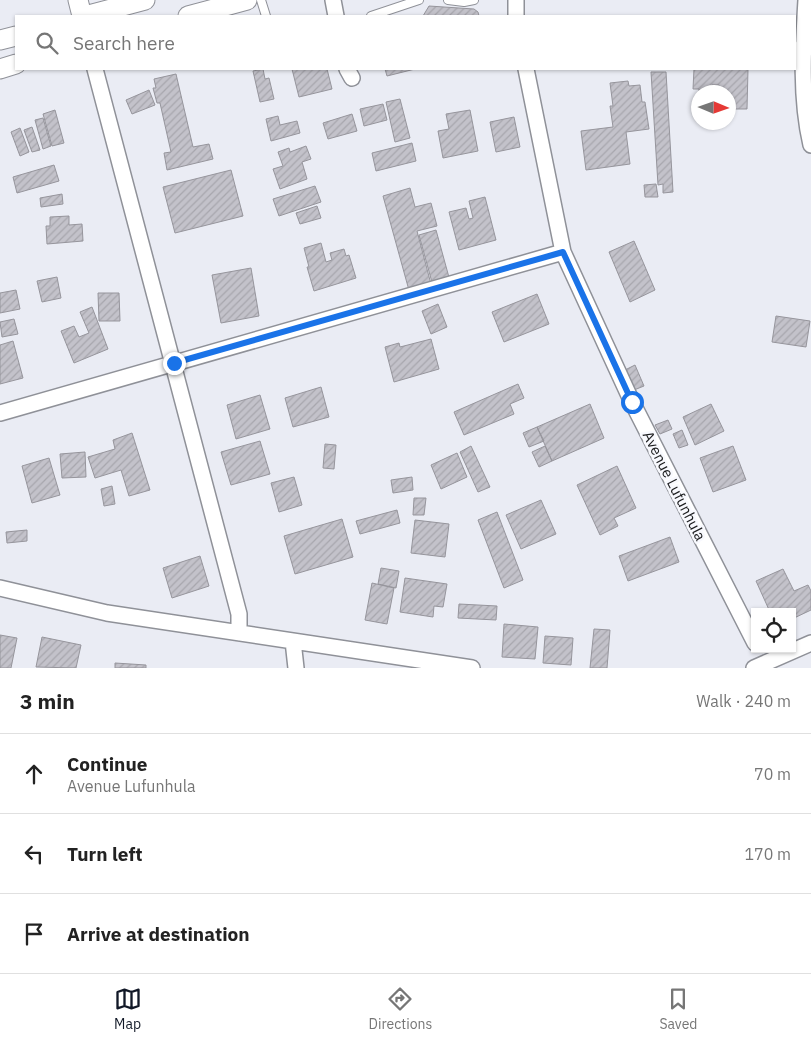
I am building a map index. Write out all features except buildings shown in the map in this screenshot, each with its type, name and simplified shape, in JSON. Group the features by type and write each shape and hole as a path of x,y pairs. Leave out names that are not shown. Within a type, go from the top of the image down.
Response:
{"street":[{"path":"78,0 83,15"},
{"path":"87,15 145,0"},
{"path":"192,15 247,0"},
{"path":"332,0 336,15"},
{"path":"516,0 516,15"},
{"path":"806,0 805,110 811,145"},
{"path":"0,40 15,36"},
{"path":"0,68 15,64"},
{"path":"95,70 239,614 239,633"},
{"name":"Avenue Lufunhula","path":"526,70 563,252 632,402 751,635"},
{"path":"0,413 563,252"},
{"path":"0,588 107,613 472,668"},
{"path":"293,641 296,668"},
{"path":"759,653 763,666 811,643"}],"lane":[{"path":"261,0 266,15"},
{"path":"374,15 419,0"},
{"path":"448,0 464,2 474,0"}],"route":[{"path":"174,363 563,252 632,402"}]}
